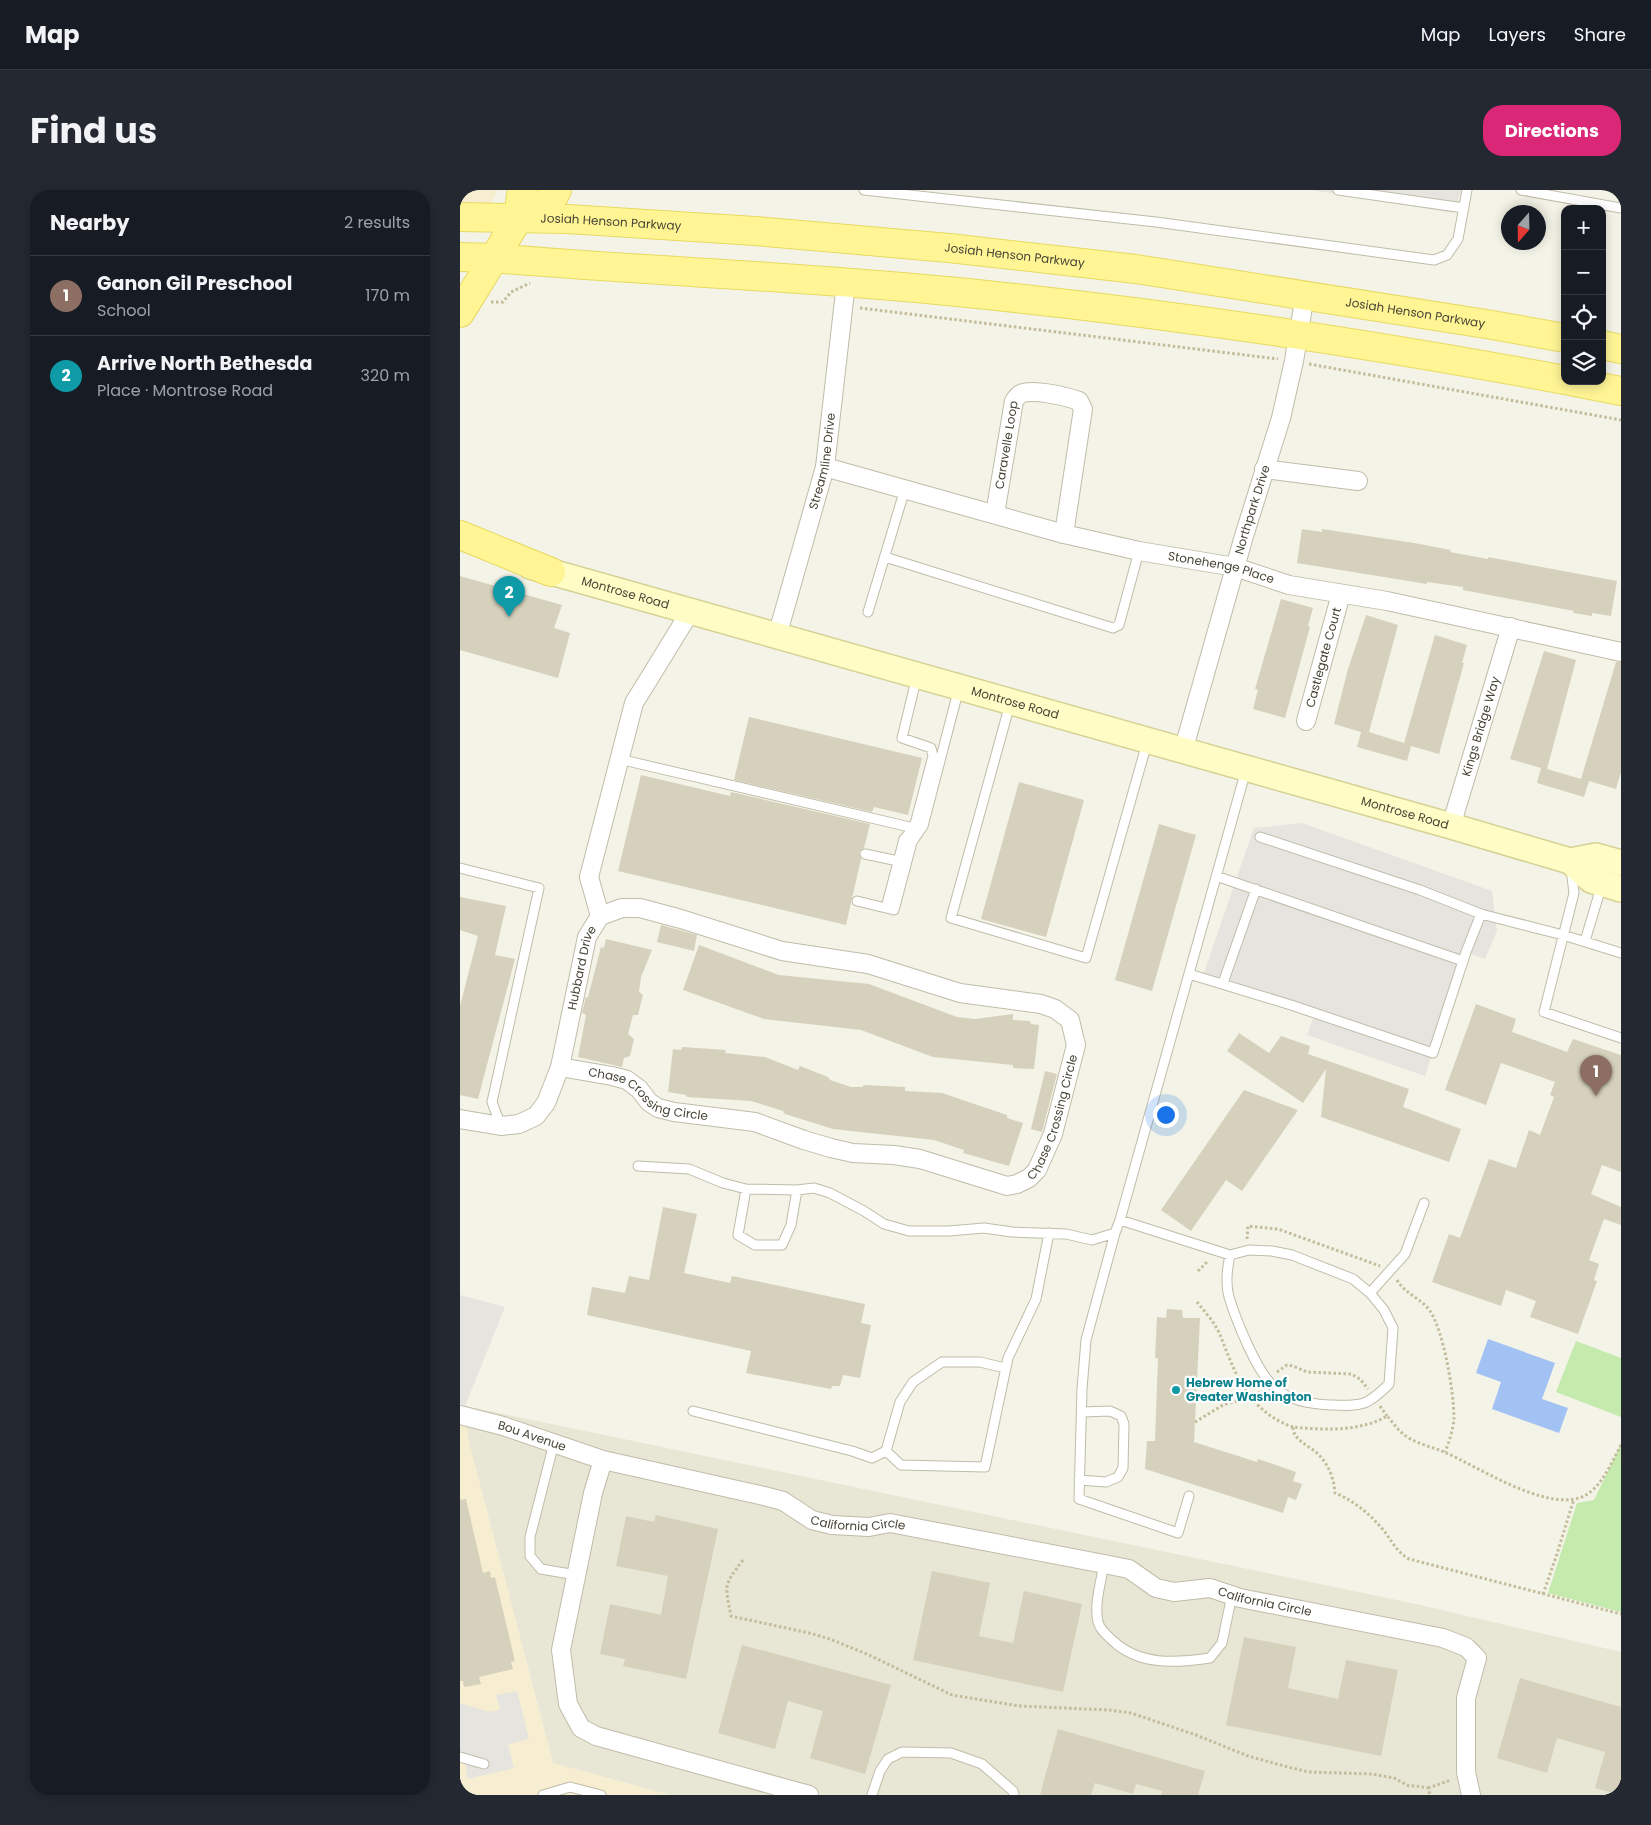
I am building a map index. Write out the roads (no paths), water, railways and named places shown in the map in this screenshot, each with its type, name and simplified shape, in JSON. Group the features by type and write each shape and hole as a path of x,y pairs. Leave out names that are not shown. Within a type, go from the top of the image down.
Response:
{"main road":[{"path":"460,313 518,219 523,190"},
{"path":"518,219 552,199 557,190"},
{"name":"Josiah Henson Parkway","path":"460,217 568,219 755,231 949,248 1136,269 1477,322 1561,337"},
{"path":"460,257 493,258 849,295 956,292 1133,312 1296,349 1479,364 1561,379"},
{"path":"1606,346 1621,349"},
{"path":"1590,385 1621,391"},
{"path":"460,535 551,572"}],"street":[{"name":"Streamline Drive","path":"777,636 825,467 849,295"},
{"name":"Northpark Drive","path":"1183,750 1264,468 1281,418 1296,349 1305,295"},
{"name":"Caravelle Loop","path":"995,514 1014,401 1020,394 1027,392 1065,396 1080,401 1083,409 1064,534"},
{"name":"Stonehenge Place","path":"825,467 1064,534 1139,551 1235,567 1288,585 1387,601 1621,652"},
{"path":"1264,468 1358,481"},
{"name":"Montrose Road","path":"460,546 1570,861 1591,880 1611,873"},
{"name":"Castlegate Court","path":"1306,721 1341,594"},
{"name":"Hubbard Drive","path":"460,1119 501,1126 519,1124 536,1116 546,1102 560,1067 587,937 600,916 589,877 634,703 690,612"},
{"name":"Kings Bridge Way","path":"1451,826 1512,627"},
{"name":"Chase Crossing Circle","path":"560,1067 627,1080 639,1089 648,1102 658,1108 674,1112 755,1122 831,1148 920,1159 1007,1186 1017,1184 1029,1178 1037,1170 1052,1134 1069,1078 1076,1045 1070,1020 1055,1009 1041,1004 960,993 868,964 782,951 640,908 622,908 600,916"},
{"name":"Bou Avenue","path":"460,1415 503,1426 603,1460"},
{"path":"603,1460 593,1493 560,1650 568,1704 581,1728 596,1736 809,1795"},
{"name":"California Circle","path":"603,1460 764,1496 783,1502 812,1520 832,1525 869,1527 890,1523 1129,1569 1156,1588 1174,1592 1210,1588 1232,1595 1443,1638 1466,1647 1477,1658 1466,1698 1466,1772 1471,1795"}],"lane":[{"path":"864,190 1156,222 1434,260 1447,255 1458,239 1467,190"},
{"path":"1338,190 1464,208"},
{"path":"1521,190 1621,208"},
{"path":"868,612 905,489"},
{"path":"885,557 1113,628 1119,625 1139,551"},
{"path":"886,908 904,840 914,828 934,756 931,748 902,738 918,676"},
{"path":"857,901 894,910 912,842 923,826 959,687"},
{"path":"1011,702 951,918 1086,958 1148,740"},
{"path":"619,759 914,828"},
{"path":"1189,1496 1178,1533 1079,1500 1086,1340 1246,768"},
{"path":"1260,837 1420,890 1481,914 1585,941 1621,953"},
{"path":"865,854 898,861"},
{"path":"1570,861 1574,893 1544,1012 1621,1038"},
{"path":"460,868 539,888 492,1102 501,1126"},
{"path":"1585,941 1611,873"},
{"path":"1216,876 1463,961"},
{"path":"1223,983 1256,889"},
{"path":"1189,974 1223,983 1433,1053 1463,961 1481,914"},
{"path":"638,1166 689,1169 723,1183 746,1189 797,1190 814,1188 830,1193 884,1224 909,1231 949,1231 984,1228 1012,1232 1066,1234 1092,1240 1115,1233"},
{"path":"746,1189 738,1235 755,1245 782,1246 791,1225 797,1190"},
{"path":"1370,1293 1405,1254 1424,1203"},
{"path":"1120,1220 1230,1255 1249,1250 1272,1251 1292,1255 1353,1279 1370,1293 1384,1310 1393,1328 1389,1384 1375,1398 1357,1406 1311,1404 1296,1400 1274,1386 1252,1356 1228,1296 1226,1271 1230,1255"},
{"path":"886,1452 901,1465 985,1467 1005,1368 1036,1298 1049,1233"},
{"path":"886,1452 900,1402 913,1382 942,1362 980,1362 1005,1368"},
{"path":"692,1411 852,1451 872,1458 886,1452"},
{"path":"1079,1480 1106,1482 1118,1476 1123,1468 1124,1424 1121,1416 1110,1411 1082,1412"},
{"path":"554,1444 530,1537 530,1556 541,1569 576,1575"},
{"path":"1104,1564 1097,1609 1101,1630 1118,1645 1146,1659 1161,1662 1185,1662 1210,1658 1222,1643 1232,1595"},
{"path":"872,1795 880,1772 888,1758 902,1752 951,1753 982,1764 1013,1791 1014,1795"},
{"path":"460,1757 484,1764"},
{"path":"543,1795 570,1787 601,1795"}],"water":[{"path":"1488,1339 1555,1363 1542,1399 1568,1408 1559,1433 1492,1409 1501,1382 1476,1373"}],"place":[{"name":"Arrive North Bethesda","path":"509,617"},
{"name":"Ganon Gil Preschool","path":"1596,1096"},
{"name":"Hebrew Home of Greater Washington","path":"1176,1390"}]}
